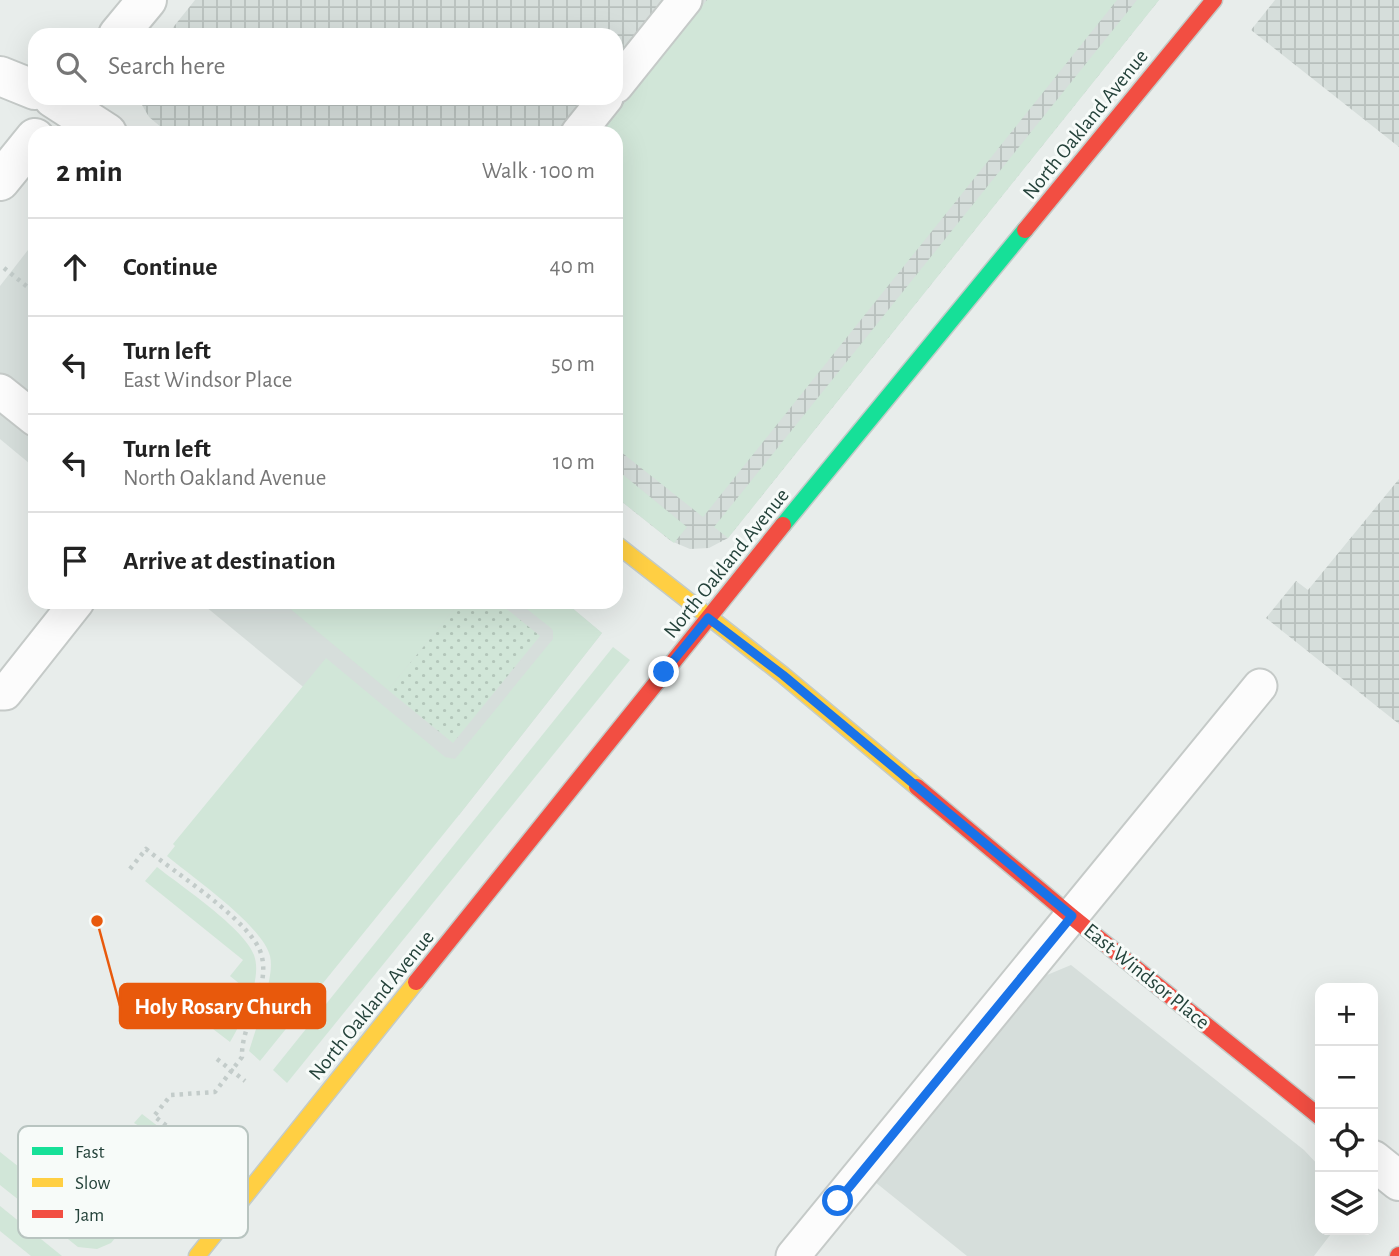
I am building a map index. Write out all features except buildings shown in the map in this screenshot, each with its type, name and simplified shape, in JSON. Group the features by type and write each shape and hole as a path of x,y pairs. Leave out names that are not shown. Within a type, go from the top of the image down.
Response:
{"street":[{"path":"124,28 147,0"},
{"name":"North Oakland Avenue","path":"248,1192 708,618 1214,0"},
{"path":"0,76 28,87"},
{"path":"42,126 51,105"},
{"path":"66,105 97,126"},
{"path":"0,181 28,147"},
{"name":"East Windsor Place","path":"623,550 783,675 1072,916 1315,1113"},
{"path":"1378,1164 1399,1181"},
{"name":"North Oakland Avenue","path":"197,1256 211,1238"}],"lane":[{"path":"623,77 685,0"},
{"path":"584,126 600,105"},
{"path":"0,391 28,413"},
{"path":"0,693 5,694 72,609"},
{"path":"793,1256 1260,685"}],"path":[{"path":"4,268 28,287"},
{"path":"130,869 146,849 233,918 257,944 262,956 261,988 242,1045 242,1057 215,1092 171,1095 154,1116 167,1126"},
{"path":"217,1059 245,1081"}],"shaded area":[{"path":"195,0 1159,0 728,538 709,548 690,549 671,541 623,503 623,126 160,126 149,117 142,105 623,105 623,28 173,28"},
{"path":"1275,0 1399,0 1399,147 1251,30"},
{"path":"28,250 28,462 0,439 0,286"},
{"path":"1399,479 1399,724 1266,618 1296,581 1308,590"},
{"path":"209,609 573,609 602,633 459,815"},
{"path":"1071,965 1304,1150 1315,1162 1315,1235 1330,1235 1314,1256 967,1256 875,1182 1047,975"}],"green space":[{"path":"707,0 1117,0 703,517 623,454 623,126 606,126"},
{"path":"1137,0 1159,0 728,538 714,527"},
{"path":"623,475 687,527 674,543 623,503"},
{"path":"290,609 454,609 388,690"},
{"path":"454,609 507,609 540,636 453,743 388,690"},
{"path":"527,609 573,609 602,633 260,1061 249,1051 262,1010 271,1018 282,1014 279,995 274,991 267,994 271,971 270,956 265,944 241,917 167,856 175,846 173,844 326,658 445,757 455,759 553,639 551,628"},
{"path":"613,647 630,660 287,1083 273,1070"},
{"path":"157,867 225,920 248,944 254,955 254,988 230,1042 213,1029 246,989 230,976 243,960 145,881"},
{"path":"142,1114 158,1126 139,1126 134,1123"},
{"path":"0,1152 18,1166 18,1199 0,1185"},
{"path":"0,1206 18,1221 18,1238 40,1238 62,1256 31,1256 0,1231"},
{"path":"67,1238 115,1238 111,1243 97,1249 78,1247"}],"traffic: fast":[{"path":"783,525 1025,230"}],"traffic: slow":[{"path":"623,549 783,675 917,787"},
{"path":"248,1192 416,982"},
{"path":"197,1256 211,1238"}],"traffic: jam":[{"path":"1025,230 1214,0"},
{"path":"416,982 783,525"},
{"path":"917,787 1071,916 1315,1113"}],"place":[{"name":"Holy Rosary Church","path":"97,921"}],"route":[{"path":"664,672 708,618 783,675 1072,916 838,1201"}]}
